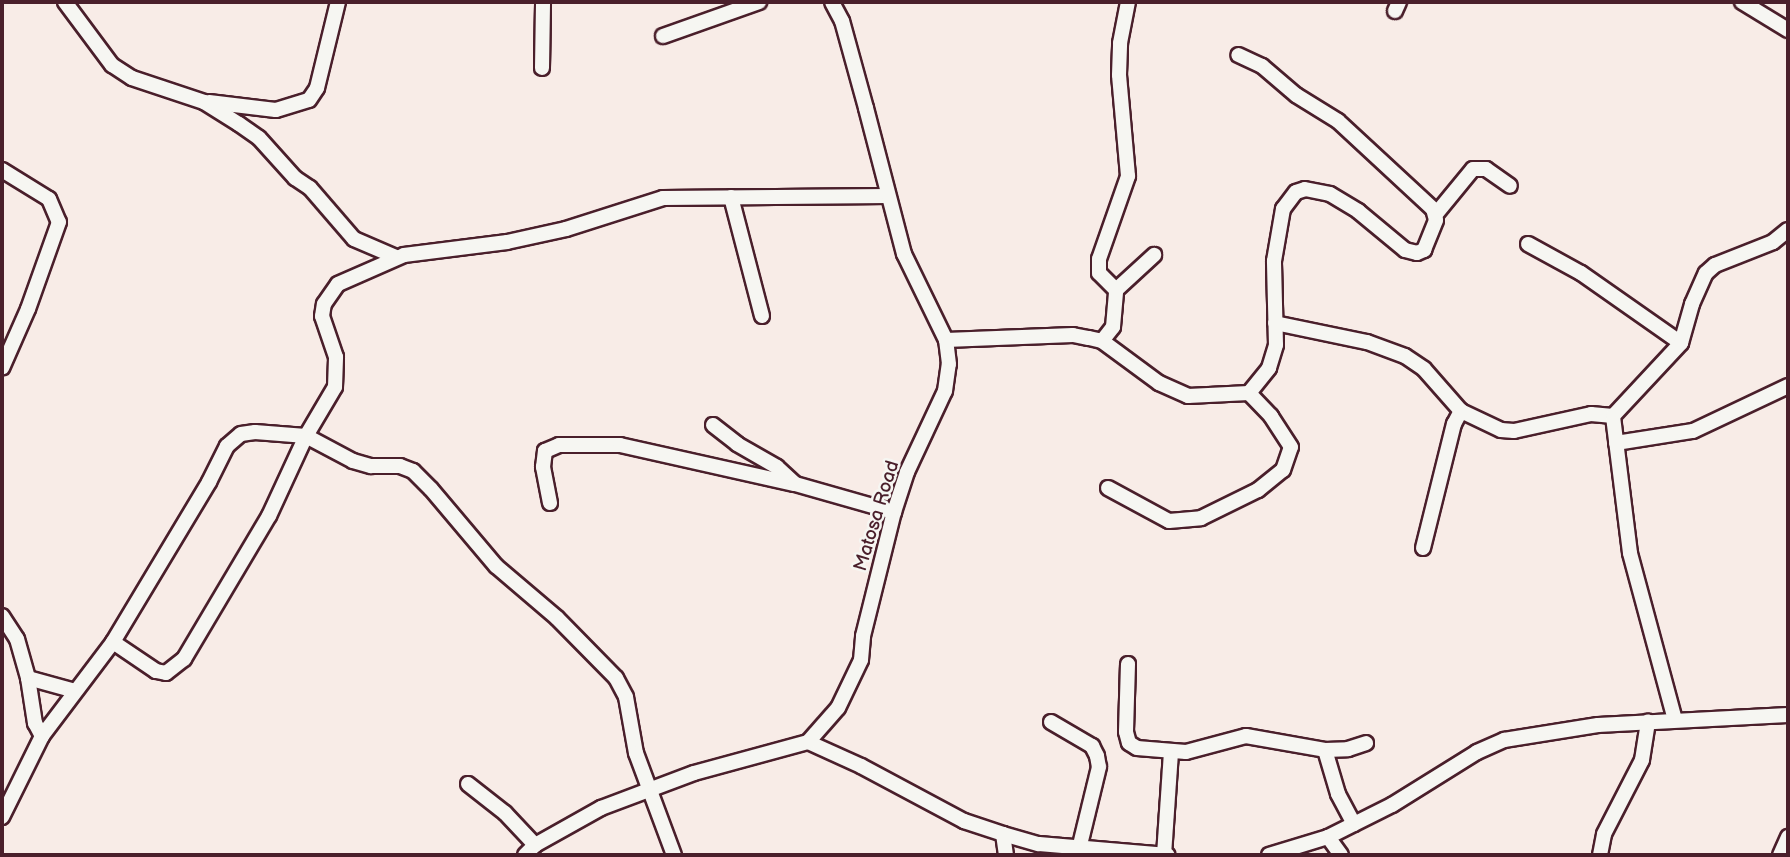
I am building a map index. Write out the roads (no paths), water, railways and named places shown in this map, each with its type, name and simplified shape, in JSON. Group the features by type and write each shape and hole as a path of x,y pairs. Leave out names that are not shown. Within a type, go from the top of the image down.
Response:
{"street":[{"path":"65,2 112,65 132,78 204,102 276,110 309,100 317,88 338,2"},
{"path":"542,68 543,2"},
{"path":"663,36 759,2"},
{"name":"Matosa Road","path":"808,742 828,724 851,687 858,669 894,512 908,472 945,391 949,364 946,340 904,254 852,58 832,2"},
{"path":"1116,290 1099,272 1099,259 1128,176 1119,75 1120,43 1128,2"},
{"path":"1742,2 1788,30"},
{"path":"1238,55 1262,66 1296,94 1338,121 1436,214"},
{"path":"204,102 259,138 295,178 310,188 354,239 397,257"},
{"path":"946,340 1073,335 1102,341 1159,383 1188,396 1248,393 1269,368 1276,345 1274,261 1283,209 1296,192 1305,189 1330,194 1358,211 1405,250 1417,253 1424,250 1436,214 1473,169 1486,169 1510,186"},
{"path":"2,170 49,199 59,222 5,349 2,368"},
{"path":"114,642 156,671 166,673 178,667 269,516 306,436 337,380 336,357 322,316 329,293 338,284 397,257 507,242 566,229 663,198 888,196"},
{"path":"731,197 762,316"},
{"path":"1275,323 1367,342 1405,356 1424,369 1461,411 1491,427 1514,431 1575,417 1613,416 1681,343 1692,304 1706,273 1715,265 1773,242 1788,230"},
{"path":"1528,244 1581,273 1681,343"},
{"path":"1102,341 1113,327 1116,290 1154,255"},
{"path":"1616,443 1693,431 1788,386"},
{"path":"1108,488 1169,521 1201,518 1258,490 1283,470 1291,447 1270,416 1248,393"},
{"path":"1423,548 1454,424 1461,411"},
{"path":"1613,416 1630,553 1675,720"},
{"path":"713,425 737,444 777,467 795,484"},
{"path":"2,817 41,736 114,642 209,482 227,446 241,434 248,433 306,436 353,461 371,466 400,466 413,471 496,566 597,657 616,678 626,697 636,753 652,789 674,855"},
{"path":"550,503 543,458 550,446 637,447 795,484 894,512"},
{"path":"2,615 18,639 35,723 41,736"},
{"path":"1128,664 1126,732 1129,743 1137,747 1186,752 1247,736 1325,750 1348,749 1366,743"},
{"path":"28,678 75,691"},
{"path":"1269,855 1328,837 1392,805 1476,752 1504,740 1598,725 1788,715"},
{"path":"1601,855 1604,834 1642,760 1648,721"},
{"path":"1051,722 1092,746 1097,756 1099,767 1079,849"},
{"path":"468,783 505,813 530,850 601,808 694,773 808,742 861,766 964,821 1003,834 1039,844 1166,855 1171,751"},
{"path":"1325,750 1338,794 1354,824"},
{"path":"1003,834 1006,855"},
{"path":"1328,837 1341,855"},
{"path":"1780,855 1788,837"}]}
